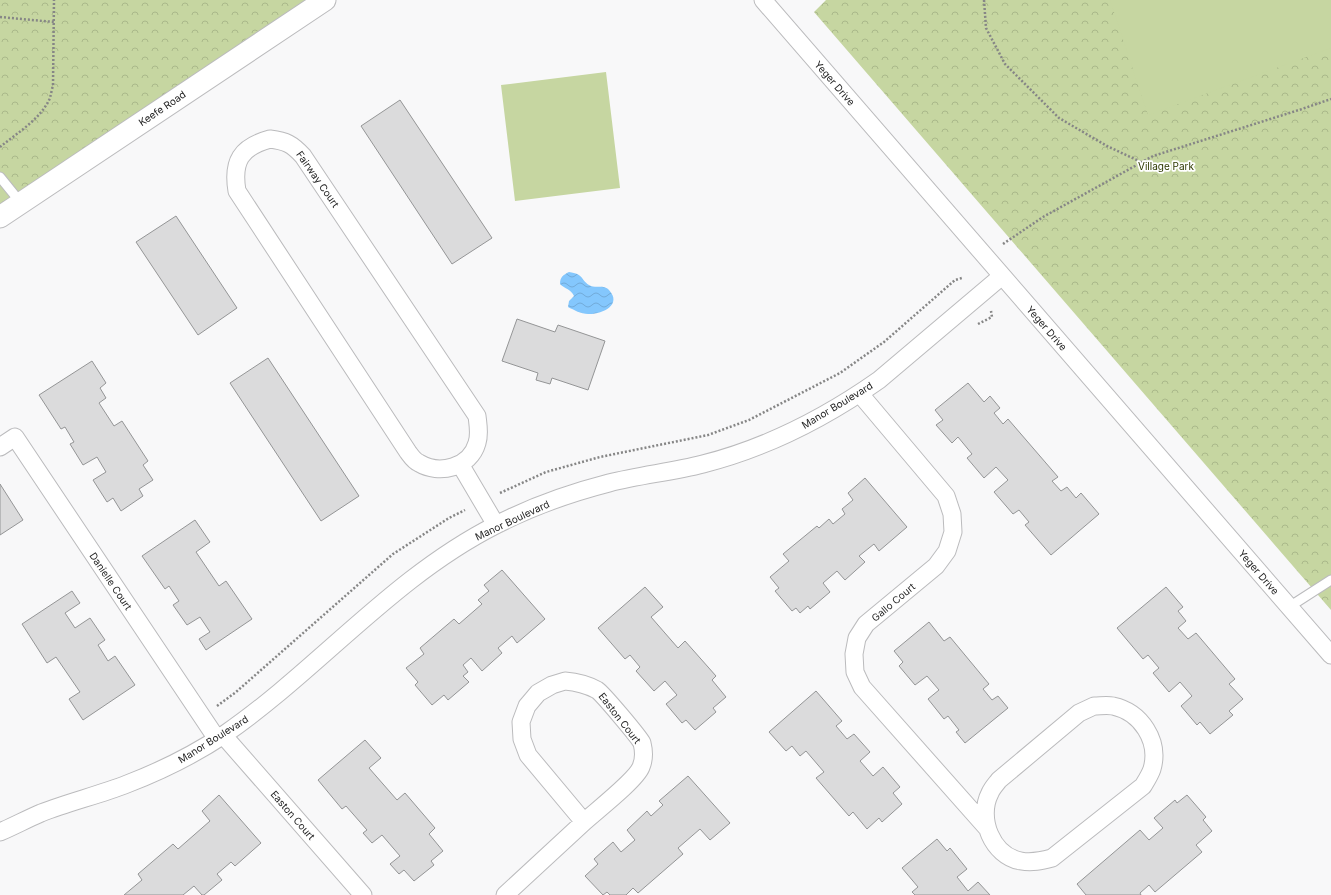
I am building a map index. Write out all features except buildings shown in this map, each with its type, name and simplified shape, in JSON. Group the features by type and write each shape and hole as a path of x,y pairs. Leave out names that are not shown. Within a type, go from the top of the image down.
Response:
{"street":[{"name":"Keefe Road","path":"0,217 325,0"},
{"name":"Yeger Drive","path":"763,0 1331,655"},
{"name":"Fairway Court","path":"270,139 284,141 296,148 303,156 476,416 479,427 477,444 470,456 460,464 447,469 432,469 417,463 408,452 237,191 235,177 237,163 246,150 256,143 270,139"},
{"name":"Manor Boulevard","path":"0,832 42,813 127,784 174,763 220,737 254,713 417,574 455,548 496,525 556,499 609,483 702,464 760,446 814,421 860,394 1002,276"},
{"name":"Gallo Court","path":"860,394 946,496 952,514 953,532 947,551 936,566 866,624 857,638 854,654 855,672 862,686 987,828 994,842 1005,854 1020,861 1037,862 1052,858 1143,786 1152,770 1154,752 1150,735 1140,721 1128,711 1112,706 1094,706 1079,712 999,780 990,793 985,809 987,828"},
{"name":"Danielle Court","path":"0,447 15,438 220,737"},
{"path":"460,464 496,525"},
{"name":"Easton Court","path":"505,895 634,777 641,768 644,756 641,742 606,697 598,690 581,682 565,681 552,685 538,693 527,706 521,722 522,739 528,755 584,822"},
{"name":"Easton Court","path":"220,737 363,895"}],"lane":[{"path":"0,177 21,203"},
{"path":"1289,607 1331,580"}],"path":[{"path":"0,147 34,119 44,108 50,98 53,85 54,0"},
{"path":"984,0 986,28 1005,64 1059,118 1107,146 1141,162"},
{"path":"0,17 54,22"},
{"path":"1003,244 1043,217 1153,156 1331,99"},
{"path":"971,327 992,317 991,310"}],"green space":[{"path":"0,0 313,0 0,210"},
{"name":"Village Park","path":"826,0 1331,0 1331,610 814,12"},
{"path":"1110,0 1331,0 1331,48 1148,115"},
{"path":"606,72 620,188 515,201 501,85"}],"water":[{"path":"569,272 580,275 586,283 591,286 607,288 613,295 612,304 609,308 599,313 588,314 578,312 568,307 569,301 574,296 560,284 562,276"}]}
